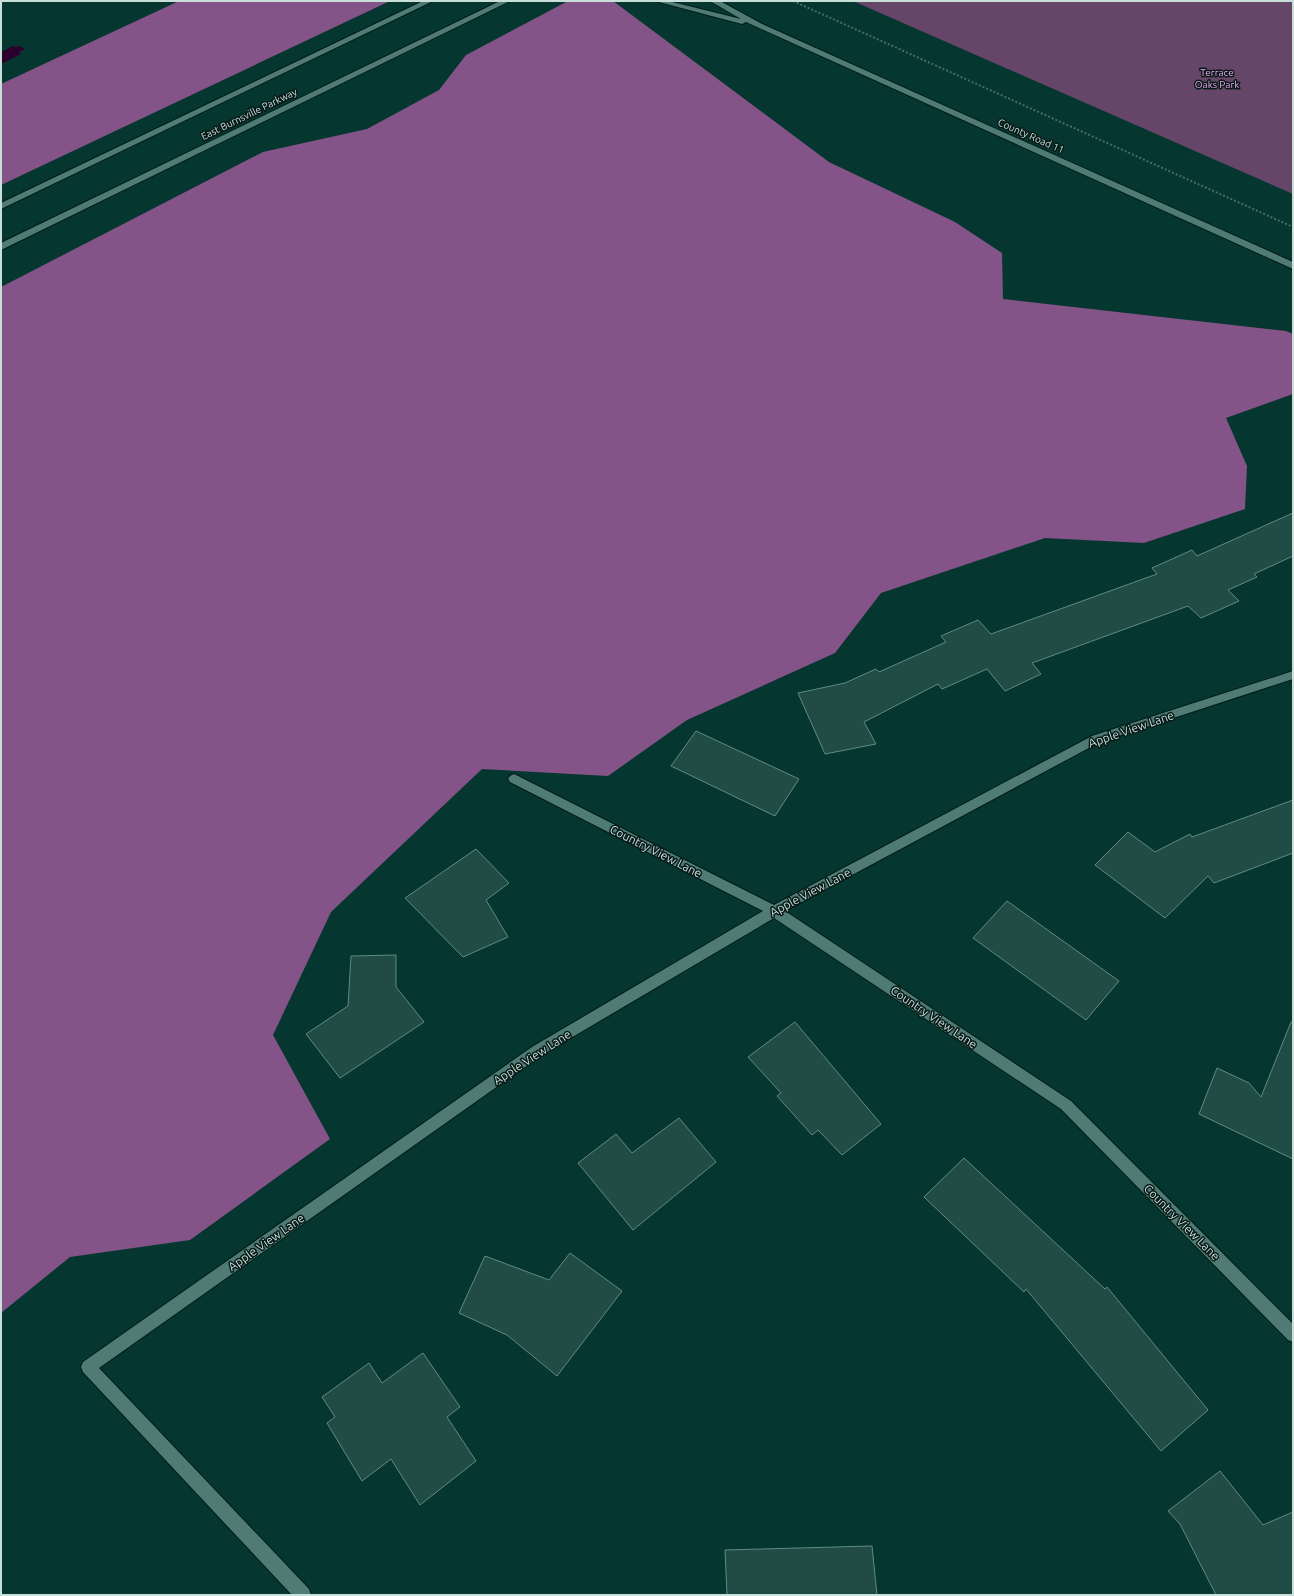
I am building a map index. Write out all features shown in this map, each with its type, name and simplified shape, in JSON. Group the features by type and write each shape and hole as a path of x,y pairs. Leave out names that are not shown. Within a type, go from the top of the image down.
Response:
{"street":[{"name":"East Burnsville Parkway","path":"1,206 429,1"},
{"name":"East Burnsville Parkway","path":"1,247 506,1"},
{"name":"County Road 11","path":"659,1 759,26"},
{"name":"County Road 11","path":"714,1 759,26 1293,266"},
{"name":"Apple View Lane","path":"302,1595 88,1367 537,1051 774,911 1096,739 1293,675"},
{"name":"Country View Lane","path":"514,780 774,911 1066,1105 1293,1335"}],"path":[{"path":"793,1 1293,227"}],"green space":[{"name":"Terrace Oaks Park","path":"853,1 1293,1 1293,194"}],"shaded area":[{"path":"179,1 390,1 1,185 1,84"},
{"path":"568,1 613,1 829,162 955,222 1002,253 1003,299 1286,331 1293,334 1293,394 1226,418 1247,466 1245,509 1144,543 1045,538 881,593 835,653 687,720 608,776 482,769 331,912 273,1035 330,1139 190,1240 70,1257 1,1313 1,287 263,152 367,129 439,90 466,55"},
{"path":"13,46 19,46 25,49 19,52 21,54 1,64 1,52"}],"building":[{"path":"1293,513 1293,556 1254,574 1257,577 1228,590 1239,601 1201,618 1188,606 1032,663 1041,674 1005,691 987,669 942,689 938,684 864,722 876,744 825,754 798,693 845,683 876,669 879,672 946,642 941,636 978,620 991,634 1157,574 1152,568 1192,550 1197,556"},
{"path":"696,731 799,779 775,816 671,766"},
{"path":"1293,800 1293,853 1214,883 1208,876 1165,918 1095,865 1128,832 1155,852 1190,834 1192,837"},
{"path":"476,849 509,883 486,900 508,937 463,957 405,898"},
{"path":"1007,901 1119,981 1086,1020 973,938"},
{"path":"396,955 396,987 424,1022 340,1078 306,1034 348,1006 351,956"},
{"path":"795,1022 881,1124 842,1155 818,1130 812,1135 777,1096 781,1093 748,1057"},
{"path":"1291,1022 1293,1022 1293,1159 1199,1114 1217,1068 1249,1083 1261,1097"},
{"path":"679,1118 716,1162 633,1230 578,1163 616,1134 632,1153"},
{"path":"964,1158 1105,1289 1107,1287 1208,1410 1161,1451 1026,1289 1024,1292 924,1197"},
{"path":"570,1253 622,1291 557,1376 507,1335 459,1313 485,1256 549,1280"},
{"path":"423,1353 460,1407 447,1417 476,1461 420,1505 391,1459 362,1481 327,1423 335,1417 322,1397 369,1363 382,1383"},
{"path":"1220,1471 1263,1525 1293,1512 1293,1595 1216,1595 1180,1524 1168,1511"},
{"path":"872,1546 877,1595 727,1595 725,1550"}]}
